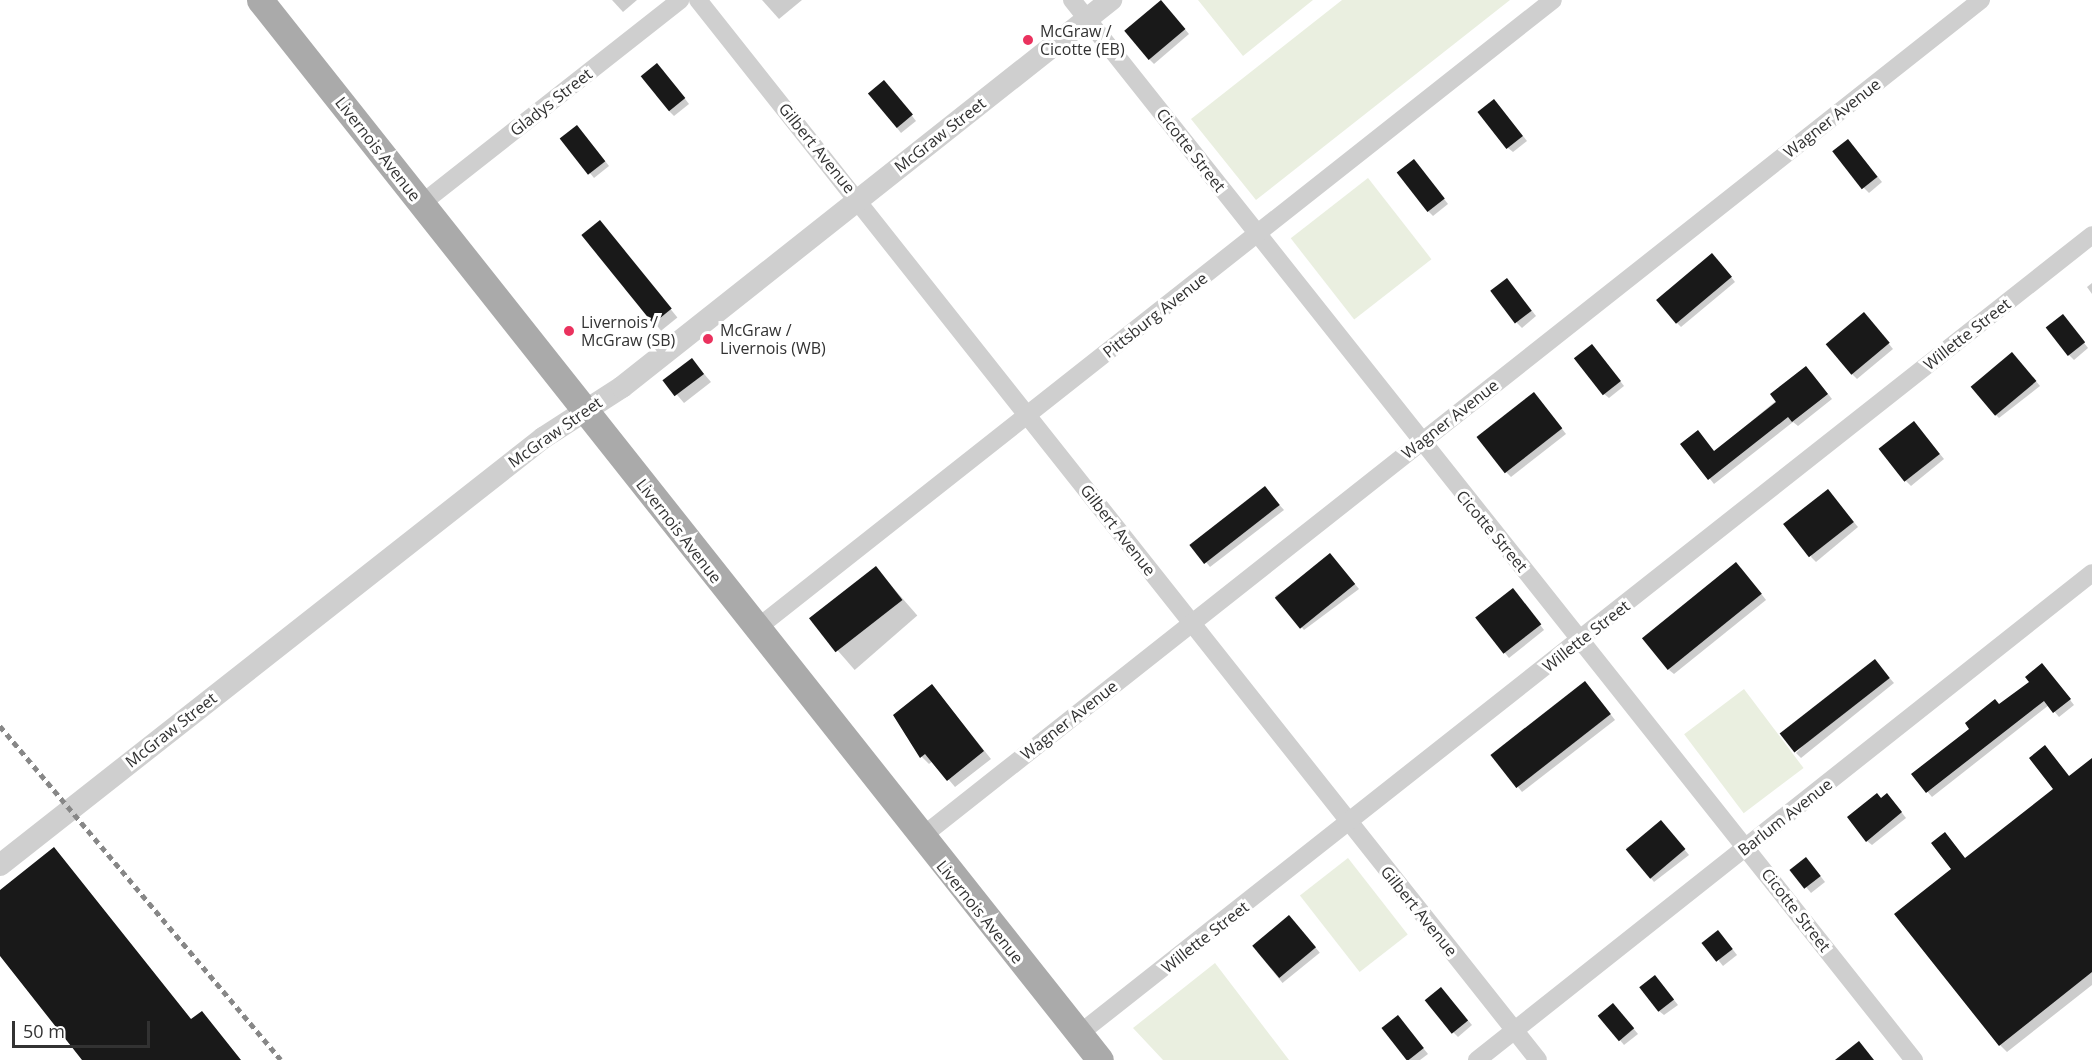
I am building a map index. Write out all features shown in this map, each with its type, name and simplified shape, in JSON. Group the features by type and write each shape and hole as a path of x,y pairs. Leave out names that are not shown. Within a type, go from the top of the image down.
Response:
{"main road":[{"name":"Livernois Avenue","path":"260,0 920,838 1100,1060"}],"street":[{"name":"Gladys Street","path":"421,204 680,0"},
{"name":"Gilbert Avenue","path":"698,0 1538,1060"},
{"name":"Cicotte Street","path":"1072,0 1420,443 1582,639 1914,1060"},
{"name":"McGraw Street","path":"0,865 584,410 858,200 1111,0"},
{"name":"Pittsburg Avenue","path":"756,629 1553,0"},
{"name":"Wagner Avenue","path":"920,838 1981,0"},
{"name":"Willette Street","path":"1079,1034 1349,824 2092,235"},
{"name":"Barlum Avenue","path":"1477,1060 2092,573"}],"shaded area":[{"path":"1198,0 1313,0 1243,56"},
{"path":"1342,0 1510,0 1256,200 1191,119"},
{"path":"1368,178 1431,259 1354,319 1291,238"},
{"path":"1744,689 1804,768 1744,813 1684,734"},
{"path":"1348,858 1408,934 1360,972 1300,896"},
{"path":"1215,963 1289,1060 1163,1060 1133,1028"}],"building":[{"path":"1161,0 1185,29 1149,60 1124,31"},
{"path":"657,63 685,98 669,111 641,76"},
{"path":"884,80 913,114 897,128 868,93"},
{"path":"1494,99 1523,136 1506,149 1477,112"},
{"path":"577,125 605,161 588,175 560,139"},
{"path":"1848,139 1878,177 1862,189 1832,151"},
{"path":"1414,159 1445,198 1427,212 1397,173"},
{"path":"600,220 672,309 653,324 581,235"},
{"path":"1712,253 1732,277 1676,324 1656,300"},
{"path":"1507,278 1532,311 1515,323 1490,291"},
{"path":"1864,312 1890,343 1851,375 1826,344"},
{"path":"2063,314 2085,342 2068,356 2046,328"},
{"path":"1592,344 1621,381 1603,395 1574,358"},
{"path":"2012,352 2036,381 1995,416 1971,387"},
{"path":"692,358 704,374 674,396 662,380"},
{"path":"1806,366 1828,394 1792,422 1788,417 1708,480 1680,444 1698,430 1714,451 1776,402 1770,394"},
{"path":"1534,392 1562,428 1505,473 1476,437"},
{"path":"1914,421 1940,454 1904,482 1879,449"},
{"path":"1265,486 1280,505 1204,564 1189,545"},
{"path":"1828,489 1854,522 1809,557 1783,524"},
{"path":"1330,553 1355,584 1300,629 1275,598"},
{"path":"1736,562 1762,594 1668,670 1642,638"},
{"path":"876,566 902,600 835,652 809,618"},
{"path":"1513,588 1541,624 1503,654 1475,618"},
{"path":"1875,659 1890,678 1794,752 1780,733"},
{"path":"2042,663 2071,699 2053,713 2044,701 1926,793 1911,774 1969,729 1965,723 1995,699 1999,704 2029,682 2025,677"},
{"path":"1585,681 1611,714 1516,788 1490,755"},
{"path":"932,684 984,751 947,781 925,754 920,758 893,715"},
{"path":"2045,745 2069,776 2092,758 2092,972 1999,1046 1894,914 1951,869 1931,843 1945,832 1965,858 2053,789 2029,758"},
{"path":"1877,793 1881,798 1887,793 1902,812 1866,842 1847,817"},
{"path":"1661,820 1685,849 1650,879 1626,850"},
{"path":"54,847 191,1019 202,1011 241,1060 82,1060 0,956 0,890"},
{"path":"1806,857 1821,876 1804,889 1789,870"},
{"path":"1289,915 1316,947 1279,978 1252,946"},
{"path":"1718,930 1733,949 1716,962 1701,943"},
{"path":"1655,975 1674,999 1658,1012 1639,987"},
{"path":"1441,987 1468,1020 1452,1034 1425,1000"},
{"path":"1613,1003 1634,1028 1619,1041 1598,1016"},
{"path":"1398,1015 1424,1048 1407,1060 1381,1028"},
{"path":"1859,1041 1874,1060 1835,1060"}],"railway":[{"path":"0,726 281,1060"}],"place":[{"name":"McGraw / Cicotte (EB)","path":"1028,40"},
{"name":"Livernois / McGraw (SB)","path":"569,331"},
{"name":"McGraw / Livernois (WB)","path":"708,339"}]}
